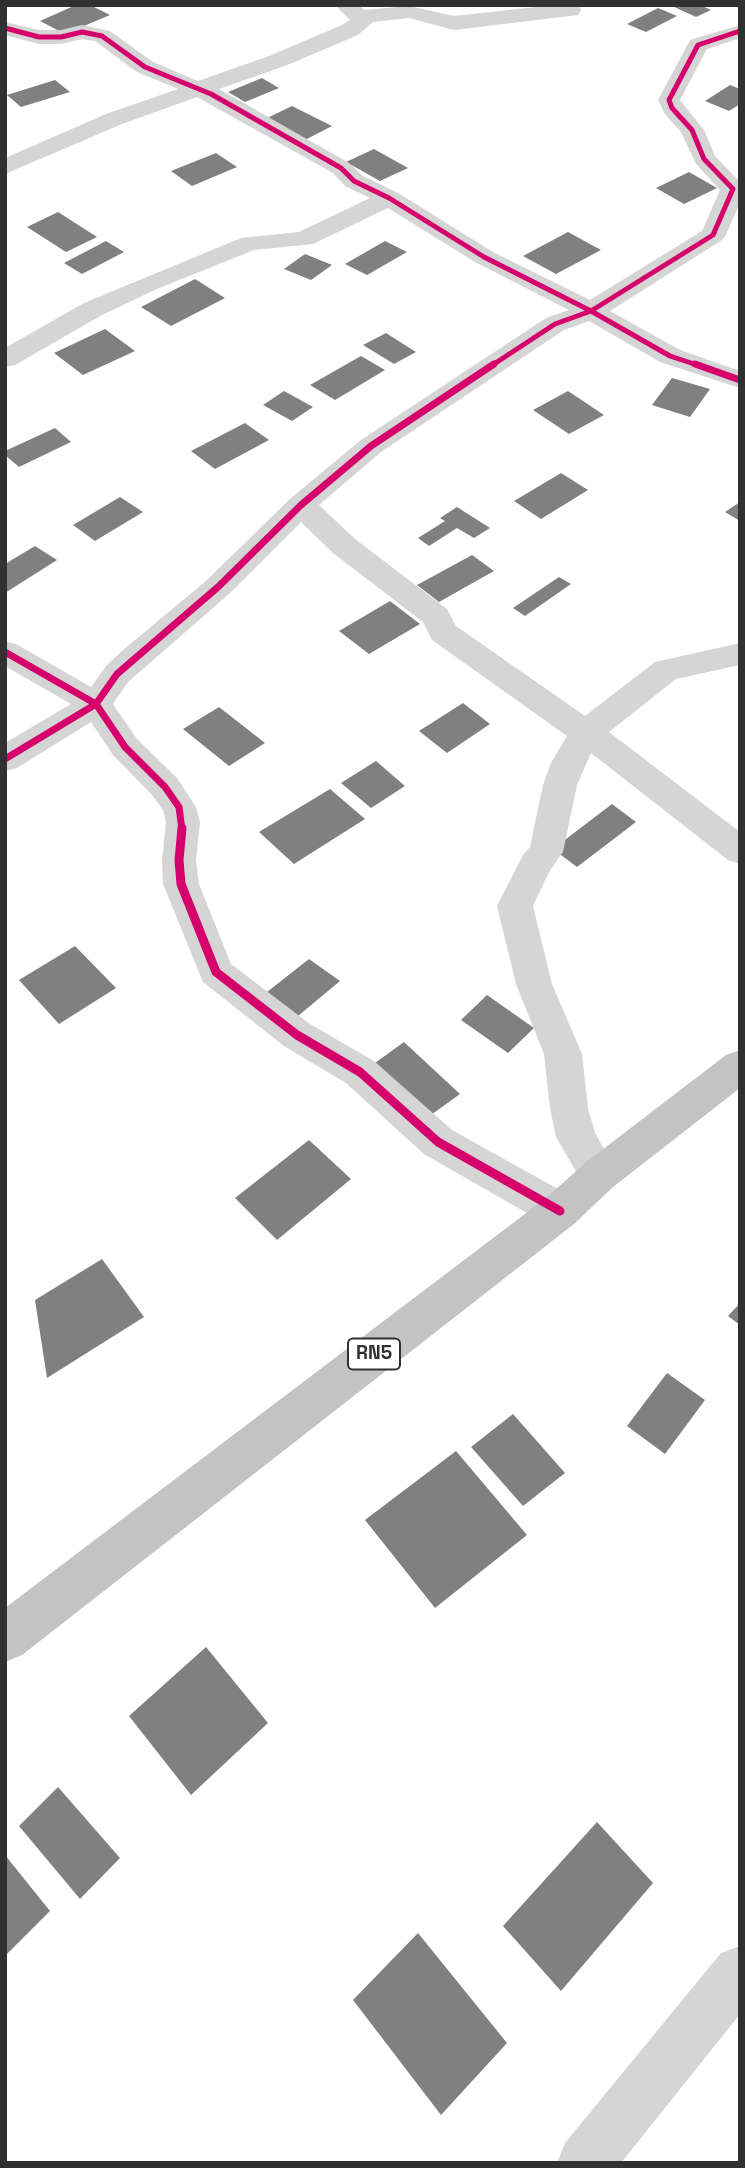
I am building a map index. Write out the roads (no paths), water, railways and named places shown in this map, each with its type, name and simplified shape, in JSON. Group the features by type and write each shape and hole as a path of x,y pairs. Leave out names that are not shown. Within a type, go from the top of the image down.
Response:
{"highway":[{"name":"RN5","path":"5,1638 560,1211 599,1175 740,1066"}],"street":[{"path":"5,167 114,119 350,30 360,23 354,11 409,12 454,23 570,10"},
{"path":"5,28 47,37 82,32 97,33 145,67 211,94 341,168 354,181 389,198 485,257 591,311 670,356 740,380"},
{"path":"5,759 96,705 103,691 134,658 218,587 301,505 371,446 555,324 591,311 713,235 733,189 704,159 692,131 671,108 669,100 698,45 740,31"},
{"path":"5,359 93,309 150,283 250,243 304,239 389,198"},
{"path":"301,505 344,547 436,616 443,632 586,733 740,851"},
{"path":"5,652 96,705 125,747 164,786 179,807 183,822 179,860 181,884 216,972 296,1035 360,1072 438,1142 560,1211"},
{"path":"599,1175 576,1137 569,1108 563,1054 534,984 515,916 520,894 535,864 546,852 560,785 568,763 586,733 666,670 740,654"},
{"path":"585,2163 740,1972"}]}
